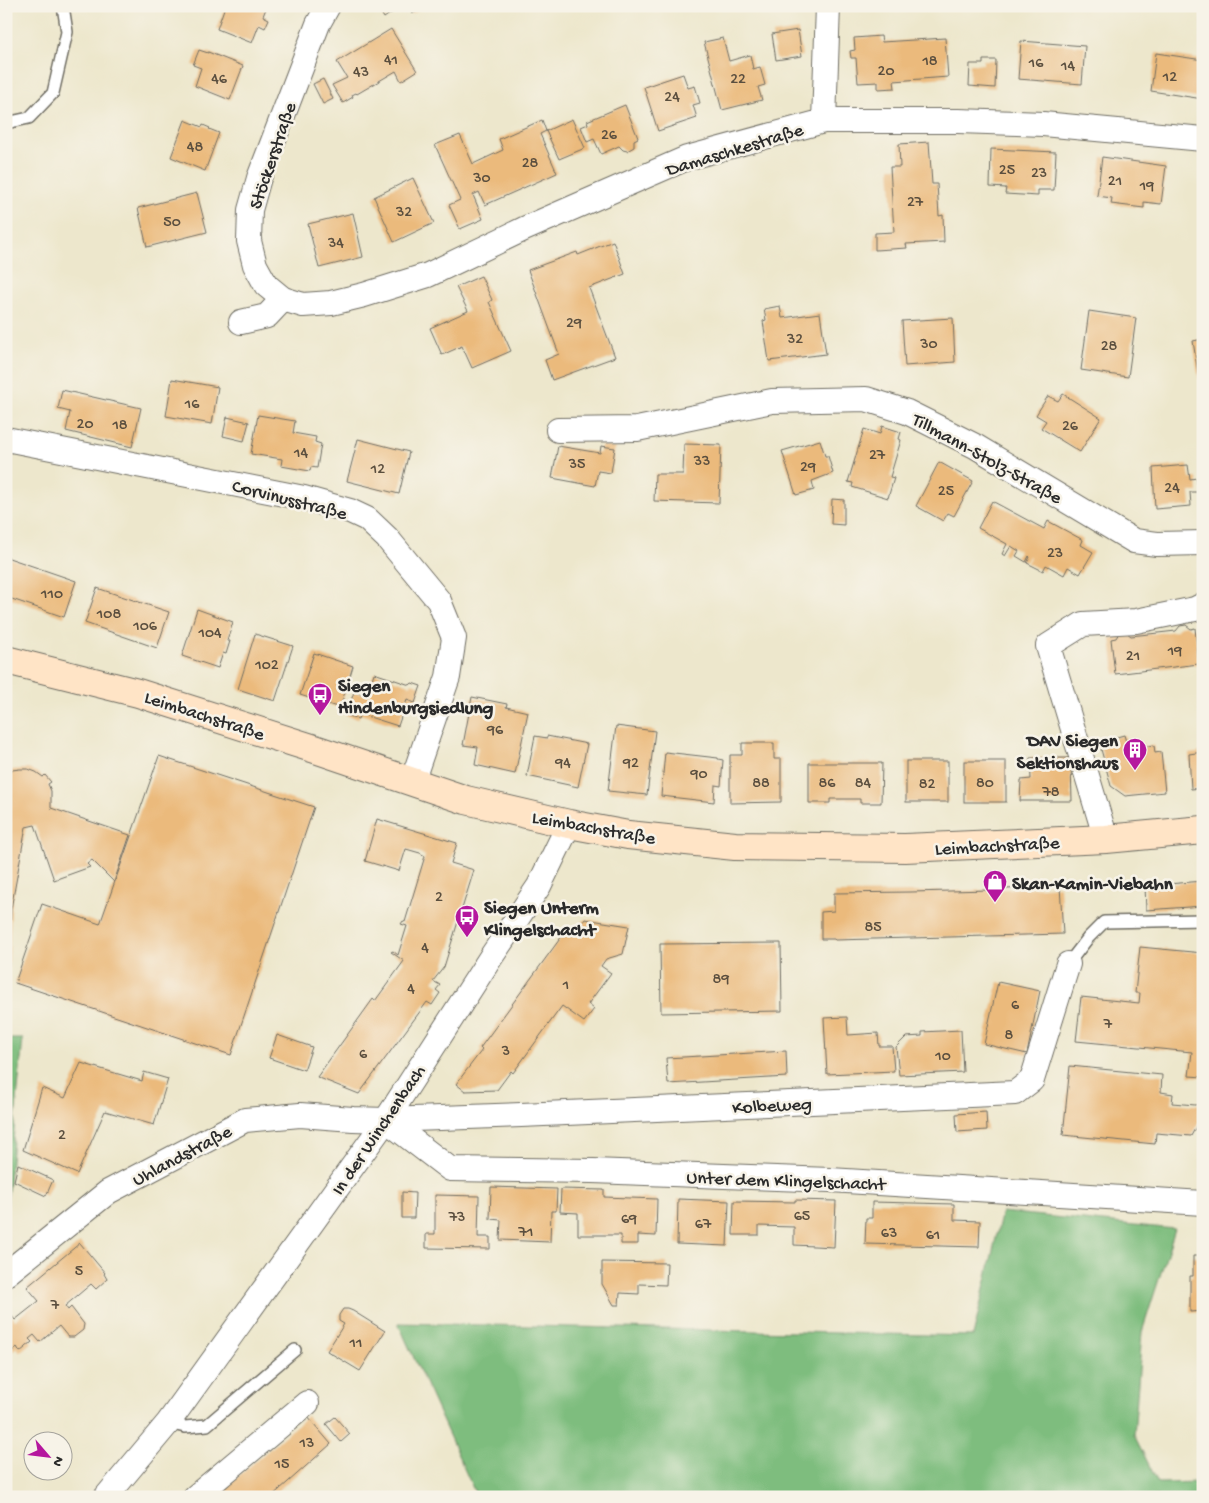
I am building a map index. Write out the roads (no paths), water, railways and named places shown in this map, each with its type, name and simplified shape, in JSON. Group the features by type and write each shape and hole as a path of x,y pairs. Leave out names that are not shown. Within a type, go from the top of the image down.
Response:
{"main road":[{"name":"Leimbachstraße","path":"6,660 138,693 315,749 466,800 569,824 628,835 735,846 905,848 1106,839 1203,830"}],"street":[{"name":"Stöckerstraße","path":"283,299 266,285 255,265 249,241 250,210 259,178 318,24 328,6"},
{"path":"824,121 828,6"},
{"name":"Damaschkestraße","path":"283,299 303,305 331,303 428,275 524,228 687,158 824,121 958,121 1043,124 1203,139"},
{"path":"240,322 267,316 283,299"},
{"name":"Tillmann-Stolz-Straße","path":"558,430 637,428 772,401 866,399 907,412 975,446 1134,541 1157,544 1203,543"},
{"name":"Corvinusstraße","path":"6,439 304,498 335,506 366,519 387,538 439,601 454,638 448,677 412,782"},
{"path":"1106,839 1048,646 1083,624 1136,620 1195,609 1203,605"},
{"name":"In der Winchenbach","path":"106,1497 168,1423 386,1120 539,886 569,824"},
{"name":"Kolbeweg","path":"386,1120 1015,1093 1032,1080 1068,964"},
{"name":"Uhlandstraße","path":"6,1274 108,1192 245,1120 300,1115 386,1120"},
{"name":"Unter dem Klingelschacht","path":"386,1120 450,1169 593,1171 830,1180 1203,1203"},
{"path":"195,1497 307,1403"}],"lane":[{"path":"6,123 29,118 53,93 67,32 63,6"},
{"path":"1068,964 1088,938 1104,922 1203,920"},
{"path":"168,1423 185,1426 207,1425 295,1350"}],"place":[{"name":"Siegen Hindenburgsiedlung","path":"320,716"},
{"name":"DAV Siegen Sektionshaus","path":"1135,771"},
{"name":"Skan-Kamin-Viebahn","path":"995,903"},
{"name":"Siegen Unterm Klingelschacht","path":"467,938"}]}
